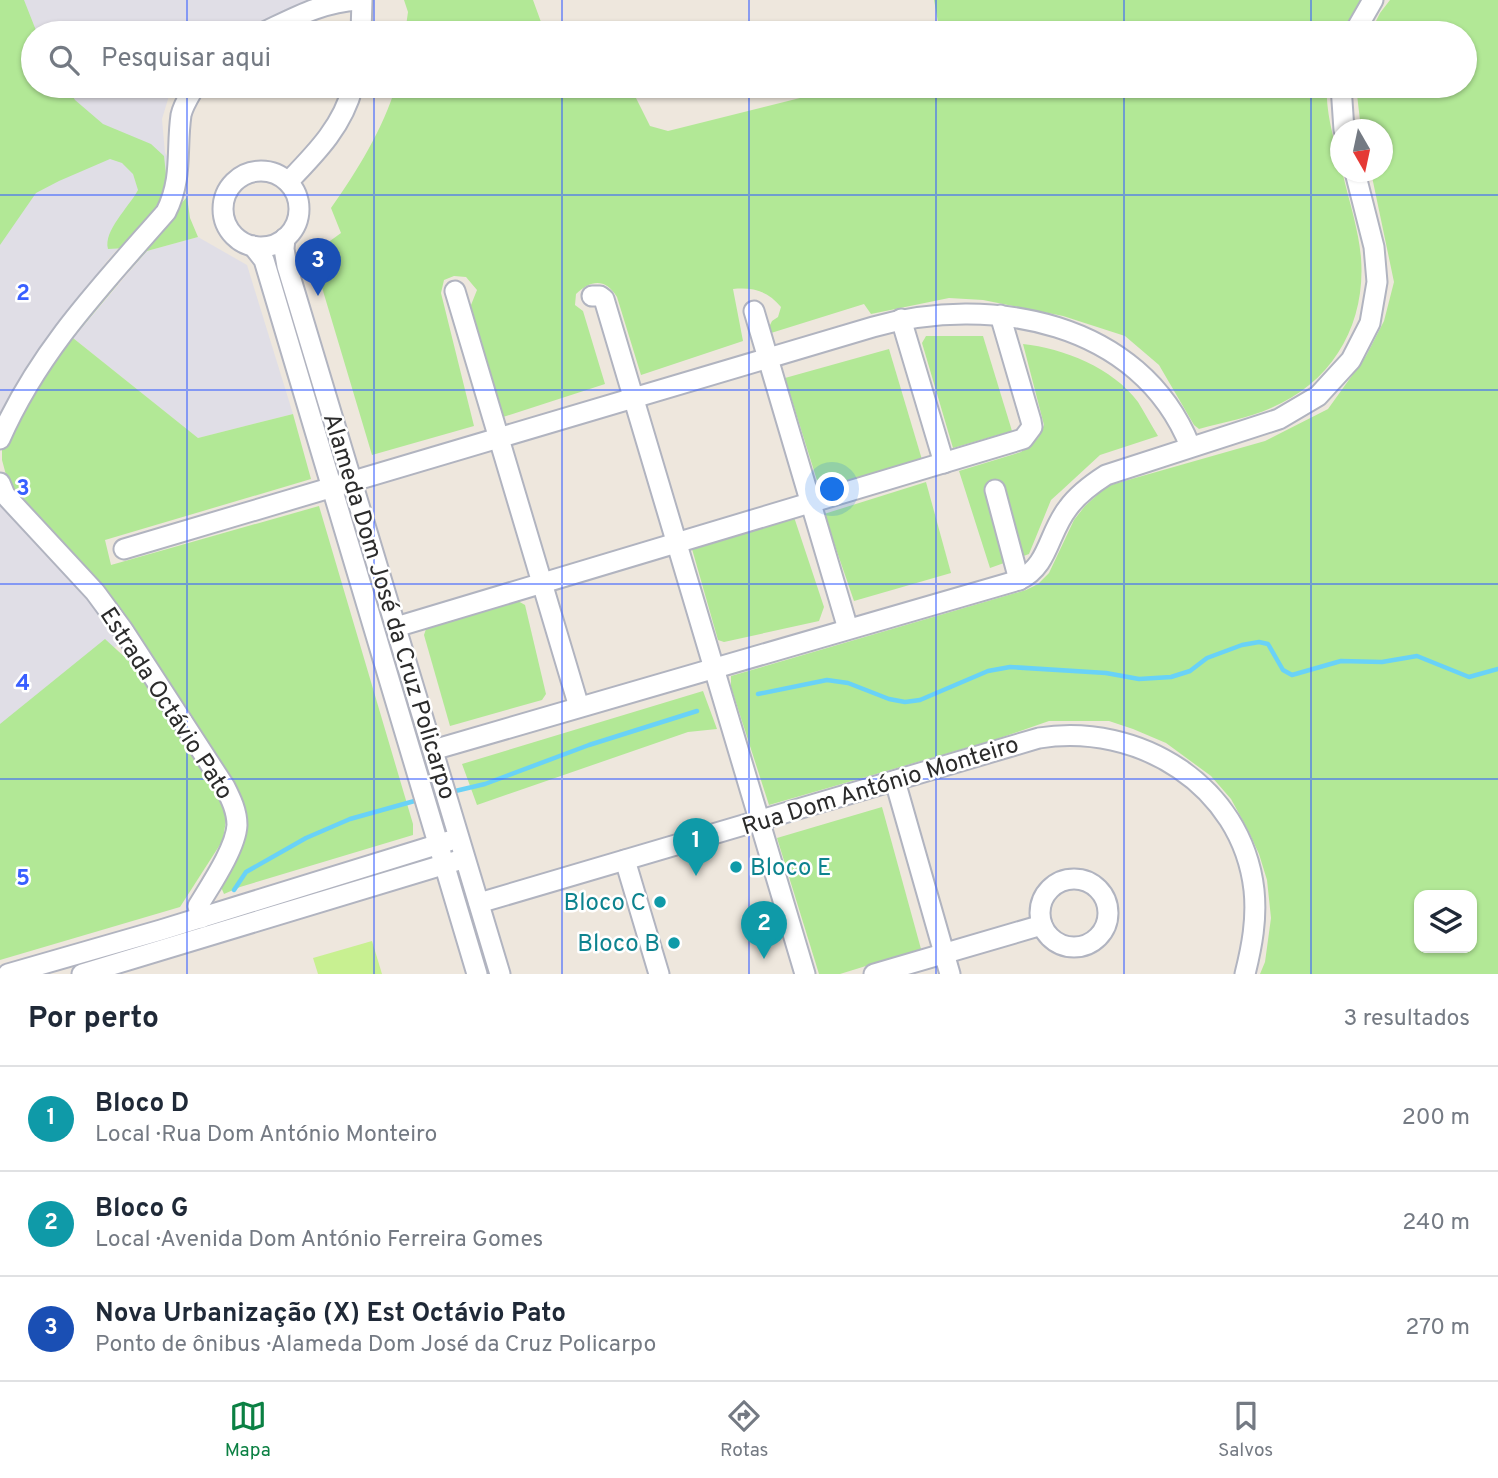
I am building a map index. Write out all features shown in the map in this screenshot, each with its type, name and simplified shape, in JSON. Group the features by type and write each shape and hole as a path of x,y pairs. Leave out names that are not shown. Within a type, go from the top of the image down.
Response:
{"street":[{"path":"287,21 331,2 360,0 360,21"},
{"path":"1361,21 1373,0"},
{"path":"0,439 37,370 62,332 166,212 176,190 181,113 189,98"},
{"path":"288,182 337,126 350,98"},
{"path":"1340,98 1342,119"},
{"path":"257,171 274,173 288,182 299,206 296,224 285,238 269,246 253,246 232,234 224,220 223,204 229,188 241,177 257,171"},
{"path":"433,750 1019,580 1037,569 1067,508 1088,487 1106,475 1279,419 1318,396 1351,360 1370,323 1377,282 1374,247 1358,182"},
{"name":"Alameda Dom José da Cruz Policarpo","path":"285,238 287,266 500,974"},
{"name":"Alameda Dom José da Cruz Policarpo","path":"253,246 264,260 303,385 330,488 420,778 477,974"},
{"path":"454,290 579,707"},
{"path":"592,296 604,299 805,974"},
{"path":"754,311 848,629"},
{"path":"124,549 901,319 948,314 1000,315 1063,329 1114,352 1136,368 1166,402 1182,426 1190,446"},
{"path":"396,627 1023,439 1032,427 1030,412 1000,315"},
{"path":"901,319 944,463"},
{"name":"Estrada Octávio Pato","path":"0,483 5,495 95,592 116,620 233,803 237,827 233,841 198,906 201,918"},
{"path":"995,490 1019,580"},
{"name":"Rua Dom António Monteiro","path":"480,902 1039,738 1083,734 1122,740 1168,760 1194,780 1217,803 1241,844 1254,887 1254,936 1245,974"},
{"path":"895,781 950,974"},
{"path":"8,974 460,838"},
{"path":"82,974 466,859"},
{"path":"625,860 659,974"},
{"path":"874,974 1042,925"}],"shaded area":[{"path":"14,0 307,0 267,21 26,21"},
{"path":"34,98 168,98 162,119 165,153 170,161 169,174 155,206 106,262 38,356 0,429 0,229"},
{"path":"198,237 247,265 293,414 198,438 73,338 147,251"},
{"path":"0,505 94,607 119,644 2,732 0,732"}],"green space":[{"path":"0,0 24,0 32,21 21,21 21,98 74,98 103,124 151,144 164,156 167,183 160,206 126,248 108,249 107,242 113,227 138,190 133,174 122,163 110,159 36,193 0,245"},
{"path":"404,0 533,0 541,21 407,21 408,12"},
{"path":"934,0 1361,0 1350,21 938,21"},
{"path":"1390,0 1498,0 1498,974 1260,974 1265,962 1271,918 1267,880 1259,854 1231,799 1211,776 1166,743 1109,721 1049,721 997,739 769,805 731,687 731,676 1026,590 1038,584 1049,573 1074,520 1107,486 1265,441 1328,409 1366,356 1384,321 1394,282 1373,182 1393,182 1393,119 1360,119 1357,98 1477,98 1477,21 1376,21"},
{"path":"392,98 636,98 650,126 668,131 800,98 1327,98 1330,122 1330,182 1345,182 1360,248 1361,282 1358,306 1341,348 1328,367 1312,383 1271,408 1199,429 1194,425 1159,365 1125,336 1063,316 983,300 949,298 871,314 864,304 771,333 769,327 778,317 781,307 760,291 733,289 743,341 641,375 617,297 608,287 598,283 587,286 576,294 575,305 583,311 605,384 503,417 469,310 477,290 466,277 454,276 444,280 441,293 474,426 372,455 312,254 341,233 331,208 368,149"},
{"path":"187,197 190,218 198,237 147,251 129,271 124,268"},
{"path":"116,281 118,284 73,338 198,438 293,414 311,479 105,540 111,565 319,506 413,824 413,835 224,894 221,887 247,824 247,814 123,619 9,486 2,460 2,447 40,374"},
{"path":"926,336 983,336 1012,431 953,448 922,343"},
{"path":"1023,344 1070,355 1115,379 1138,402 1158,436 1100,455 1051,500 1029,554 990,568 959,471 1021,452 1038,438 1044,425"},
{"path":"889,349 923,463 820,490 785,378"},
{"path":"926,482 951,573 854,601 824,514"},
{"path":"794,517 824,607 819,621 724,642 718,640 692,549"},
{"path":"518,601 525,605 546,694 542,700 450,726 424,635 426,629"},
{"path":"105,639 129,661 205,770 227,813 223,840 180,907 0,960 0,724"},
{"path":"703,691 717,729 688,732 477,805 462,764"},
{"path":"882,807 921,949 840,974 819,974 777,838"},
{"path":"372,941 382,974 318,974 313,958"}],"waterway":[{"path":"758,694 827,680 848,683 889,699 905,702 920,700 988,671 1010,667 1106,673 1139,679 1171,677 1190,671 1207,658 1242,645 1259,642 1268,644 1283,670 1292,675 1341,661 1382,662 1417,656 1469,677 1498,669"},
{"path":"451,792 485,784 589,745 697,711"},
{"path":"234,890 246,872 306,838 350,819 418,800"}],"place":[{"name":"Nova Urbanização (X) Est Octávio Pato","path":"318,296"},
{"name":"Bloco E","path":"736,867"},
{"name":"Bloco D","path":"696,876"},
{"name":"Bloco C","path":"660,902"},
{"name":"Bloco B","path":"674,943"},
{"name":"Bloco G","path":"764,959"}]}
